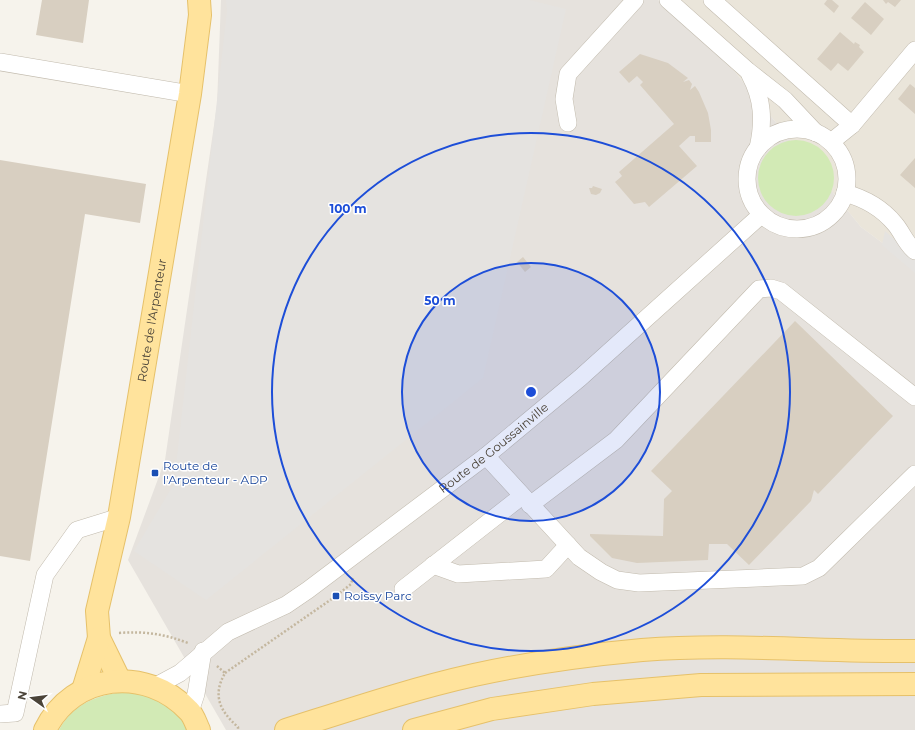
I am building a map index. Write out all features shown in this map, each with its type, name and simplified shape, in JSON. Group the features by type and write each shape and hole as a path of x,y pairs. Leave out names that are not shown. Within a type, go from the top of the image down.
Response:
{"main road":[{"name":"Route de l'Arpenteur","path":"83,690 99,638 97,611 119,517 190,94 200,15 199,0"},
{"name":"Route de l'Arpenteur","path":"99,638 120,681"},
{"path":"286,730 402,694 475,675 543,663 643,650 779,647 852,652 915,651"},
{"path":"45,729 50,720 65,703 83,690 103,682 120,681 154,687 168,694 195,721"},
{"path":"414,730 492,709 593,694 701,685 915,684"}],"street":[{"path":"568,123 564,99 568,74 635,0"},
{"path":"668,0 748,71 785,100 816,133 830,142 840,153 845,166 847,179 845,193 833,213 825,221 809,228 792,229 775,225 761,215 751,201 747,184 748,167 758,148 767,138 782,131 799,129 816,133"},
{"path":"712,0 852,125"},
{"path":"830,142 852,125 915,50"},
{"path":"0,62 190,94"},
{"path":"748,71 759,94 762,108 762,130 758,148"},
{"path":"845,193 860,197 885,214 895,224 915,251"},
{"name":"Route de Goussainville","path":"154,687 180,673 228,632 286,605 308,590 486,456 580,378 761,215"},
{"path":"403,589 434,565 526,500 616,440 759,289 771,288 781,291 915,397"},
{"path":"486,456 579,557 601,572 617,580 639,583 803,576 819,568 915,474"},
{"path":"0,714 15,713 45,575 77,530 119,517"},
{"path":"434,565 458,574 546,569 568,545"},
{"path":"195,721 196,694 203,652"}],"shaded area":[{"path":"221,0 658,0 735,72 861,227 915,267 915,730 226,730 128,560 165,460 217,105"},
{"path":"226,0 529,0 566,9 483,378 206,600 134,551 174,484 227,11"},
{"path":"658,0 915,0 915,267 861,227 735,72"},
{"path":"885,231 915,257 915,273 882,245"}],"green space":[{"path":"789,140 803,140 817,146 828,157 834,171 834,185 831,193 823,205 817,210 803,216 789,216 775,210 764,199 758,185 758,171 764,157 775,146"},
{"path":"128,691 164,703 185,721 190,730 59,730 65,720 80,706 97,698"}],"building":[{"path":"42,0 89,0 83,43 36,35"},
{"path":"827,0 832,0 839,6 834,13 824,4"},
{"path":"883,0 901,0 895,7 888,2 886,4"},
{"path":"865,2 884,19 871,35 851,18"},
{"path":"840,32 854,44 855,42 860,45 859,47 864,52 848,71 838,63 831,71 817,59"},
{"path":"640,54 668,63 688,78 683,82 689,80 692,84 690,90 695,86 699,92 708,113 711,130 711,142 695,142 695,136 690,136 679,146 697,166 649,207 645,202 634,204 615,182 622,176 619,172 674,124 640,85 643,82 637,76 629,83 619,72"},
{"path":"910,84 915,88 915,114 898,99"},
{"path":"915,158 915,188 900,175"},
{"path":"0,160 146,184 140,223 85,214 30,561 0,556"},
{"path":"593,186 602,189 600,193 596,195 591,194 589,188 592,188"},
{"path":"523,257 531,267 525,272 517,262"},
{"path":"795,321 893,416 818,494 814,490 811,501 749,565 727,544 709,544 708,560 637,563 612,558 590,536 590,534 663,536 664,499 672,491 651,471"}],"place":[{"name":"Route de l'Arpenteur - ADP","path":"155,473"},
{"name":"Roissy Parc","path":"336,596"}]}
